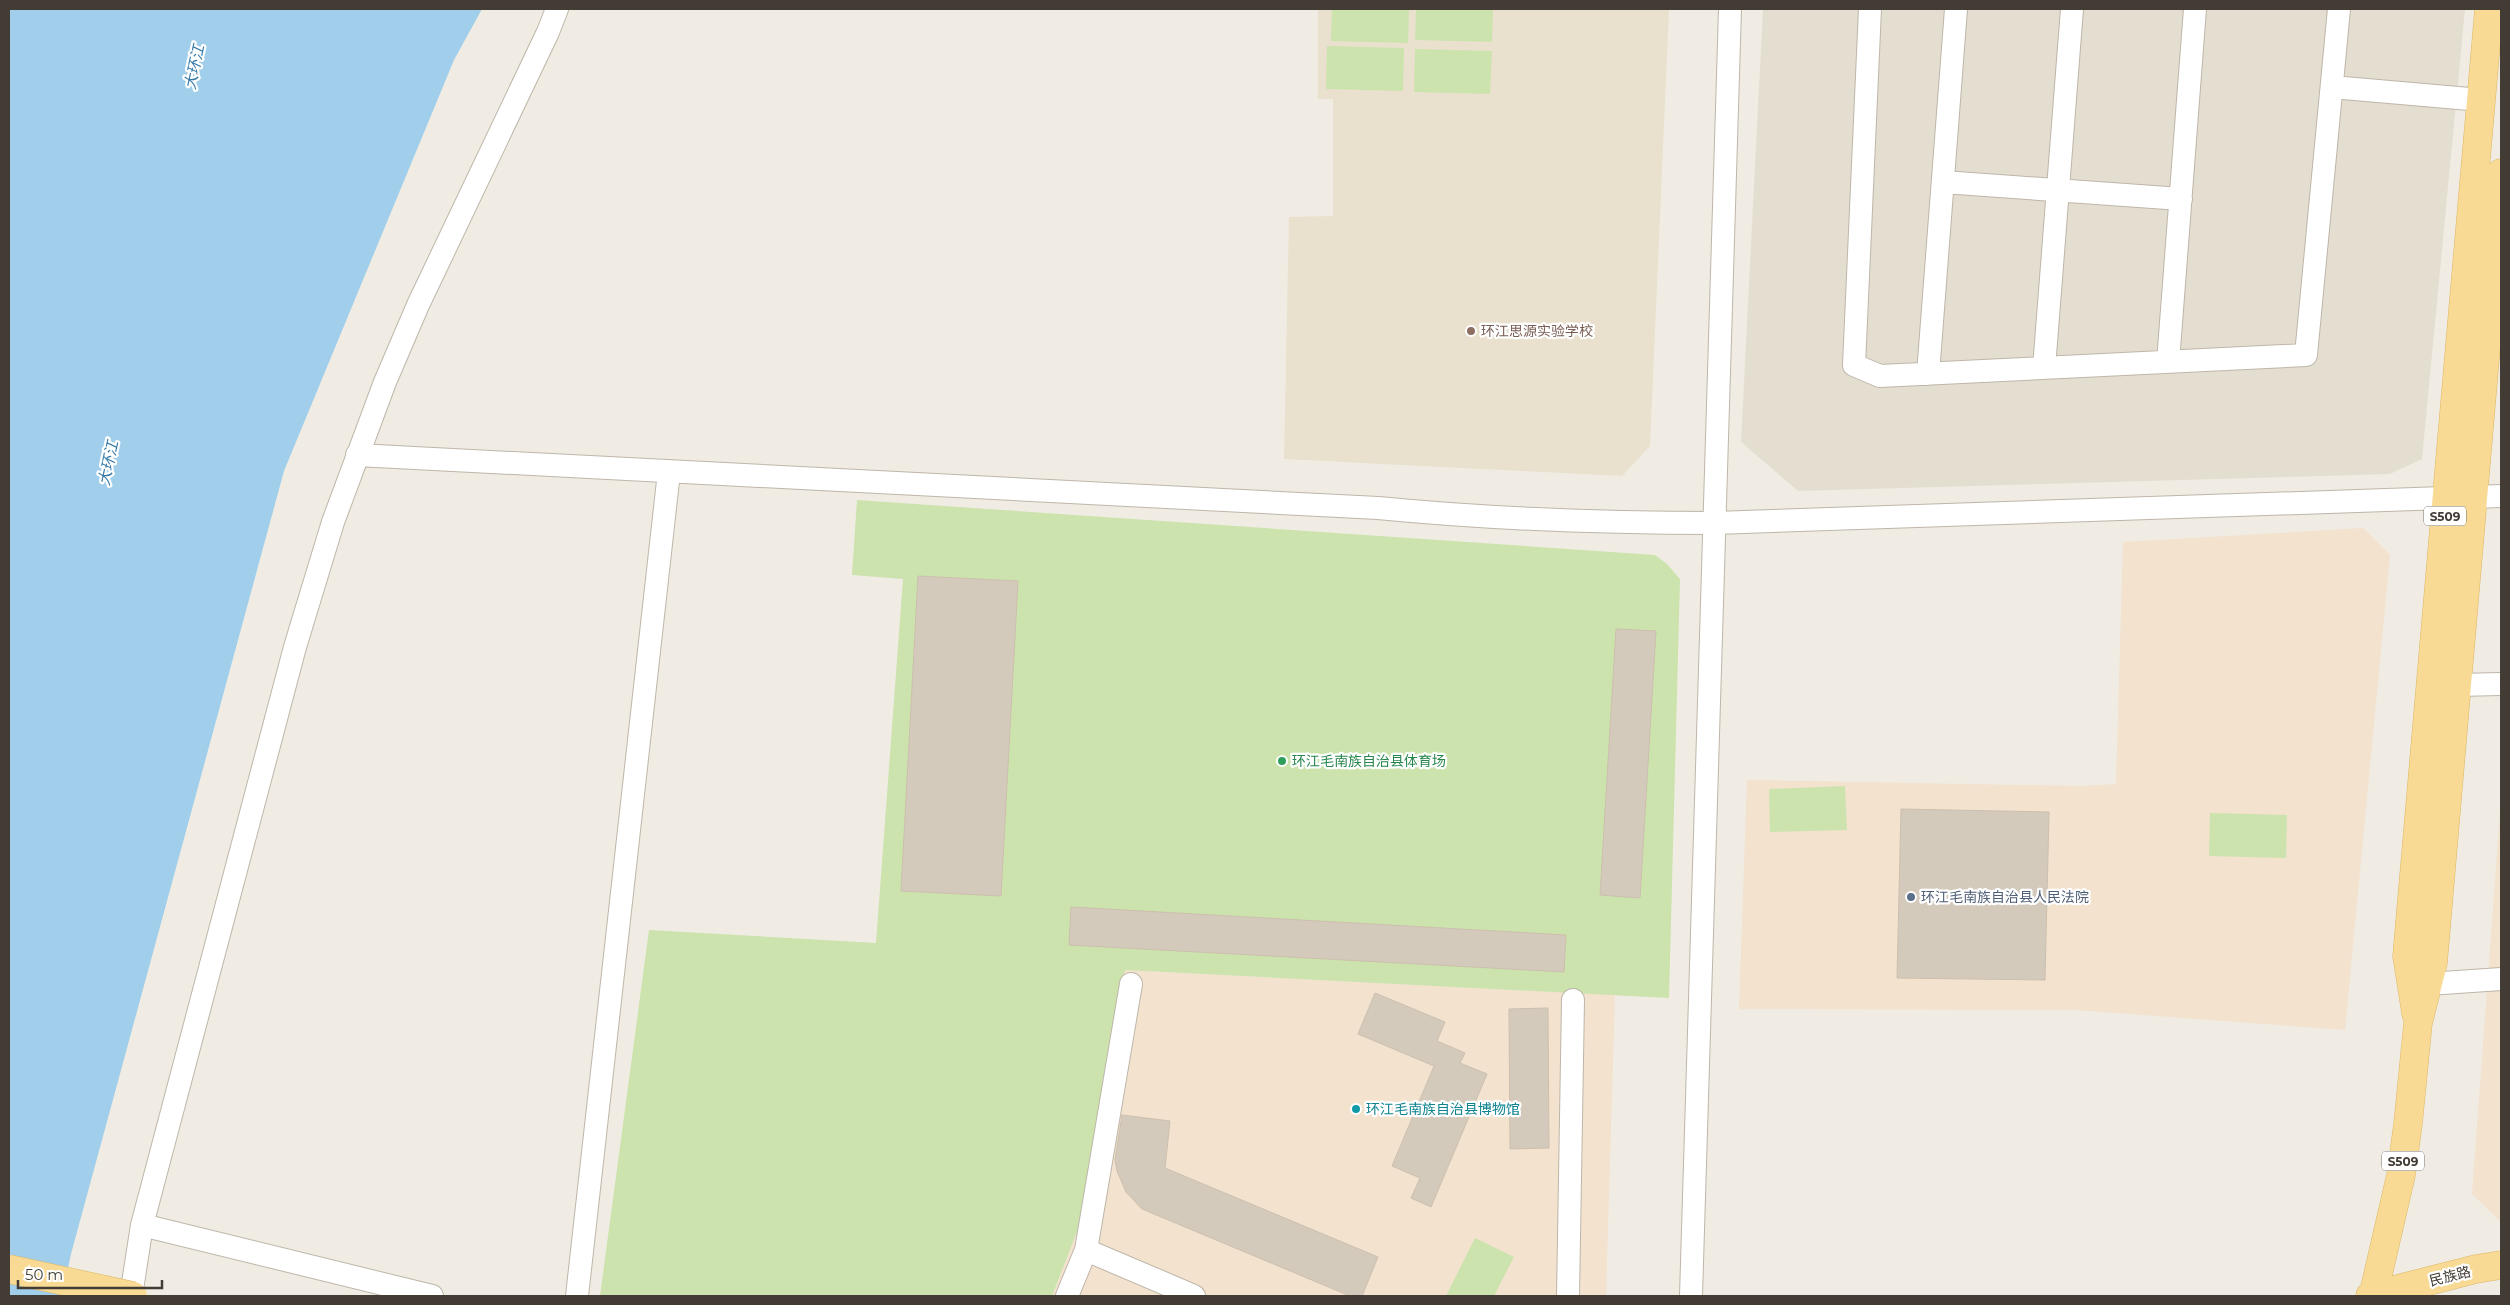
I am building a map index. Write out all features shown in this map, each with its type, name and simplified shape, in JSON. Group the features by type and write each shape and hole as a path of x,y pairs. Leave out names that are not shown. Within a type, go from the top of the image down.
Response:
{"main road":[{"name":"S509","path":"2418,1023 2407,956 2489,9"},
{"name":"S509","path":"2372,1296 2401,1175 2418,1023 2434,964 2501,173"},
{"name":"民族路","path":"2372,1296 2476,1269 2501,1265"},
{"path":"9,1269 132,1296"}],"street":[{"path":"132,1296 142,1225 295,647 333,522 357,455 418,305 548,32 557,9"},
{"path":"1690,1296 1730,9"},
{"path":"1870,9 1854,365 1880,376 2306,355 2339,9"},
{"path":"1928,374 1956,9"},
{"path":"2044,368 2072,9"},
{"path":"2168,362 2195,9"},
{"path":"2332,86 2481,100"},
{"path":"1943,182 2181,199"},
{"path":"357,455 1378,508 1543,521 1714,523 2501,496"},
{"path":"577,1296 669,472"},
{"path":"2457,685 2501,684"},
{"path":"2428,984 2501,979"},
{"path":"1068,1296 1086,1250 1131,984"},
{"path":"1568,1296 1573,1000"},
{"path":"142,1225 432,1296"},
{"path":"1086,1250 1194,1296"}],"shaded area":[{"name":"环江思源实验学校","path":"1318,9 1669,9 1650,446 1622,476 1284,459 1289,217 1333,216 1333,99 1318,99"},
{"path":"1763,9 2465,9 2422,459 2390,474 1798,491 1741,442"},
{"path":"2363,528 2390,555 2345,1030 2075,1010 1739,1009 1747,780 2082,786 2116,784 2123,542"},
{"path":"2501,799 2501,1222 2472,1194"},
{"name":"环江毛南族自治县博物馆","path":"1124,970 1615,995 1606,1296 1052,1296 1080,1224"}],"green space":[{"path":"1332,9 1409,9 1408,43 1331,41"},
{"path":"1416,9 1493,9 1492,42 1415,40"},
{"path":"1327,46 1404,48 1403,91 1326,89"},
{"path":"1415,49 1492,51 1490,94 1414,92"},
{"name":"环江毛南族自治县体育场","path":"857,500 1655,555 1667,564 1680,579 1669,998 1125,970 1080,1224 1052,1296 600,1296 649,930 876,943 903,579 852,575"},
{"path":"1845,786 1847,830 1770,832 1769,789"},
{"path":"2210,813 2287,815 2286,858 2209,856"},
{"path":"1475,1238 1514,1257 1494,1296 1446,1296"}],"water":[{"name":"大环江","path":"9,9 482,9 454,60 284,471 71,1254 62,1296 9,1296"}],"building":[{"path":"918,576 1018,581 1001,896 901,891"},
{"path":"1616,629 1656,631 1640,898 1600,895"},
{"path":"1901,809 2049,812 2045,980 1897,978"},
{"path":"1071,907 1566,935 1564,972 1069,945"},
{"path":"1375,993 1445,1022 1437,1041 1465,1053 1460,1063 1487,1074 1431,1207 1411,1198 1420,1178 1392,1166 1434,1066 1358,1034"},
{"path":"1548,1008 1549,1148 1510,1149 1509,1009"},
{"path":"1122,1115 1170,1121 1165,1168 1378,1257 1362,1296 1350,1296 1142,1209 1126,1192 1117,1171 1115,1160"}],"place":[{"name":"环江思源实验学校","path":"1471,331"},
{"name":"环江毛南族自治县体育场","path":"1282,761"},
{"name":"环江毛南族自治县人民法院","path":"1911,897"},
{"name":"环江毛南族自治县博物馆","path":"1356,1109"}]}
